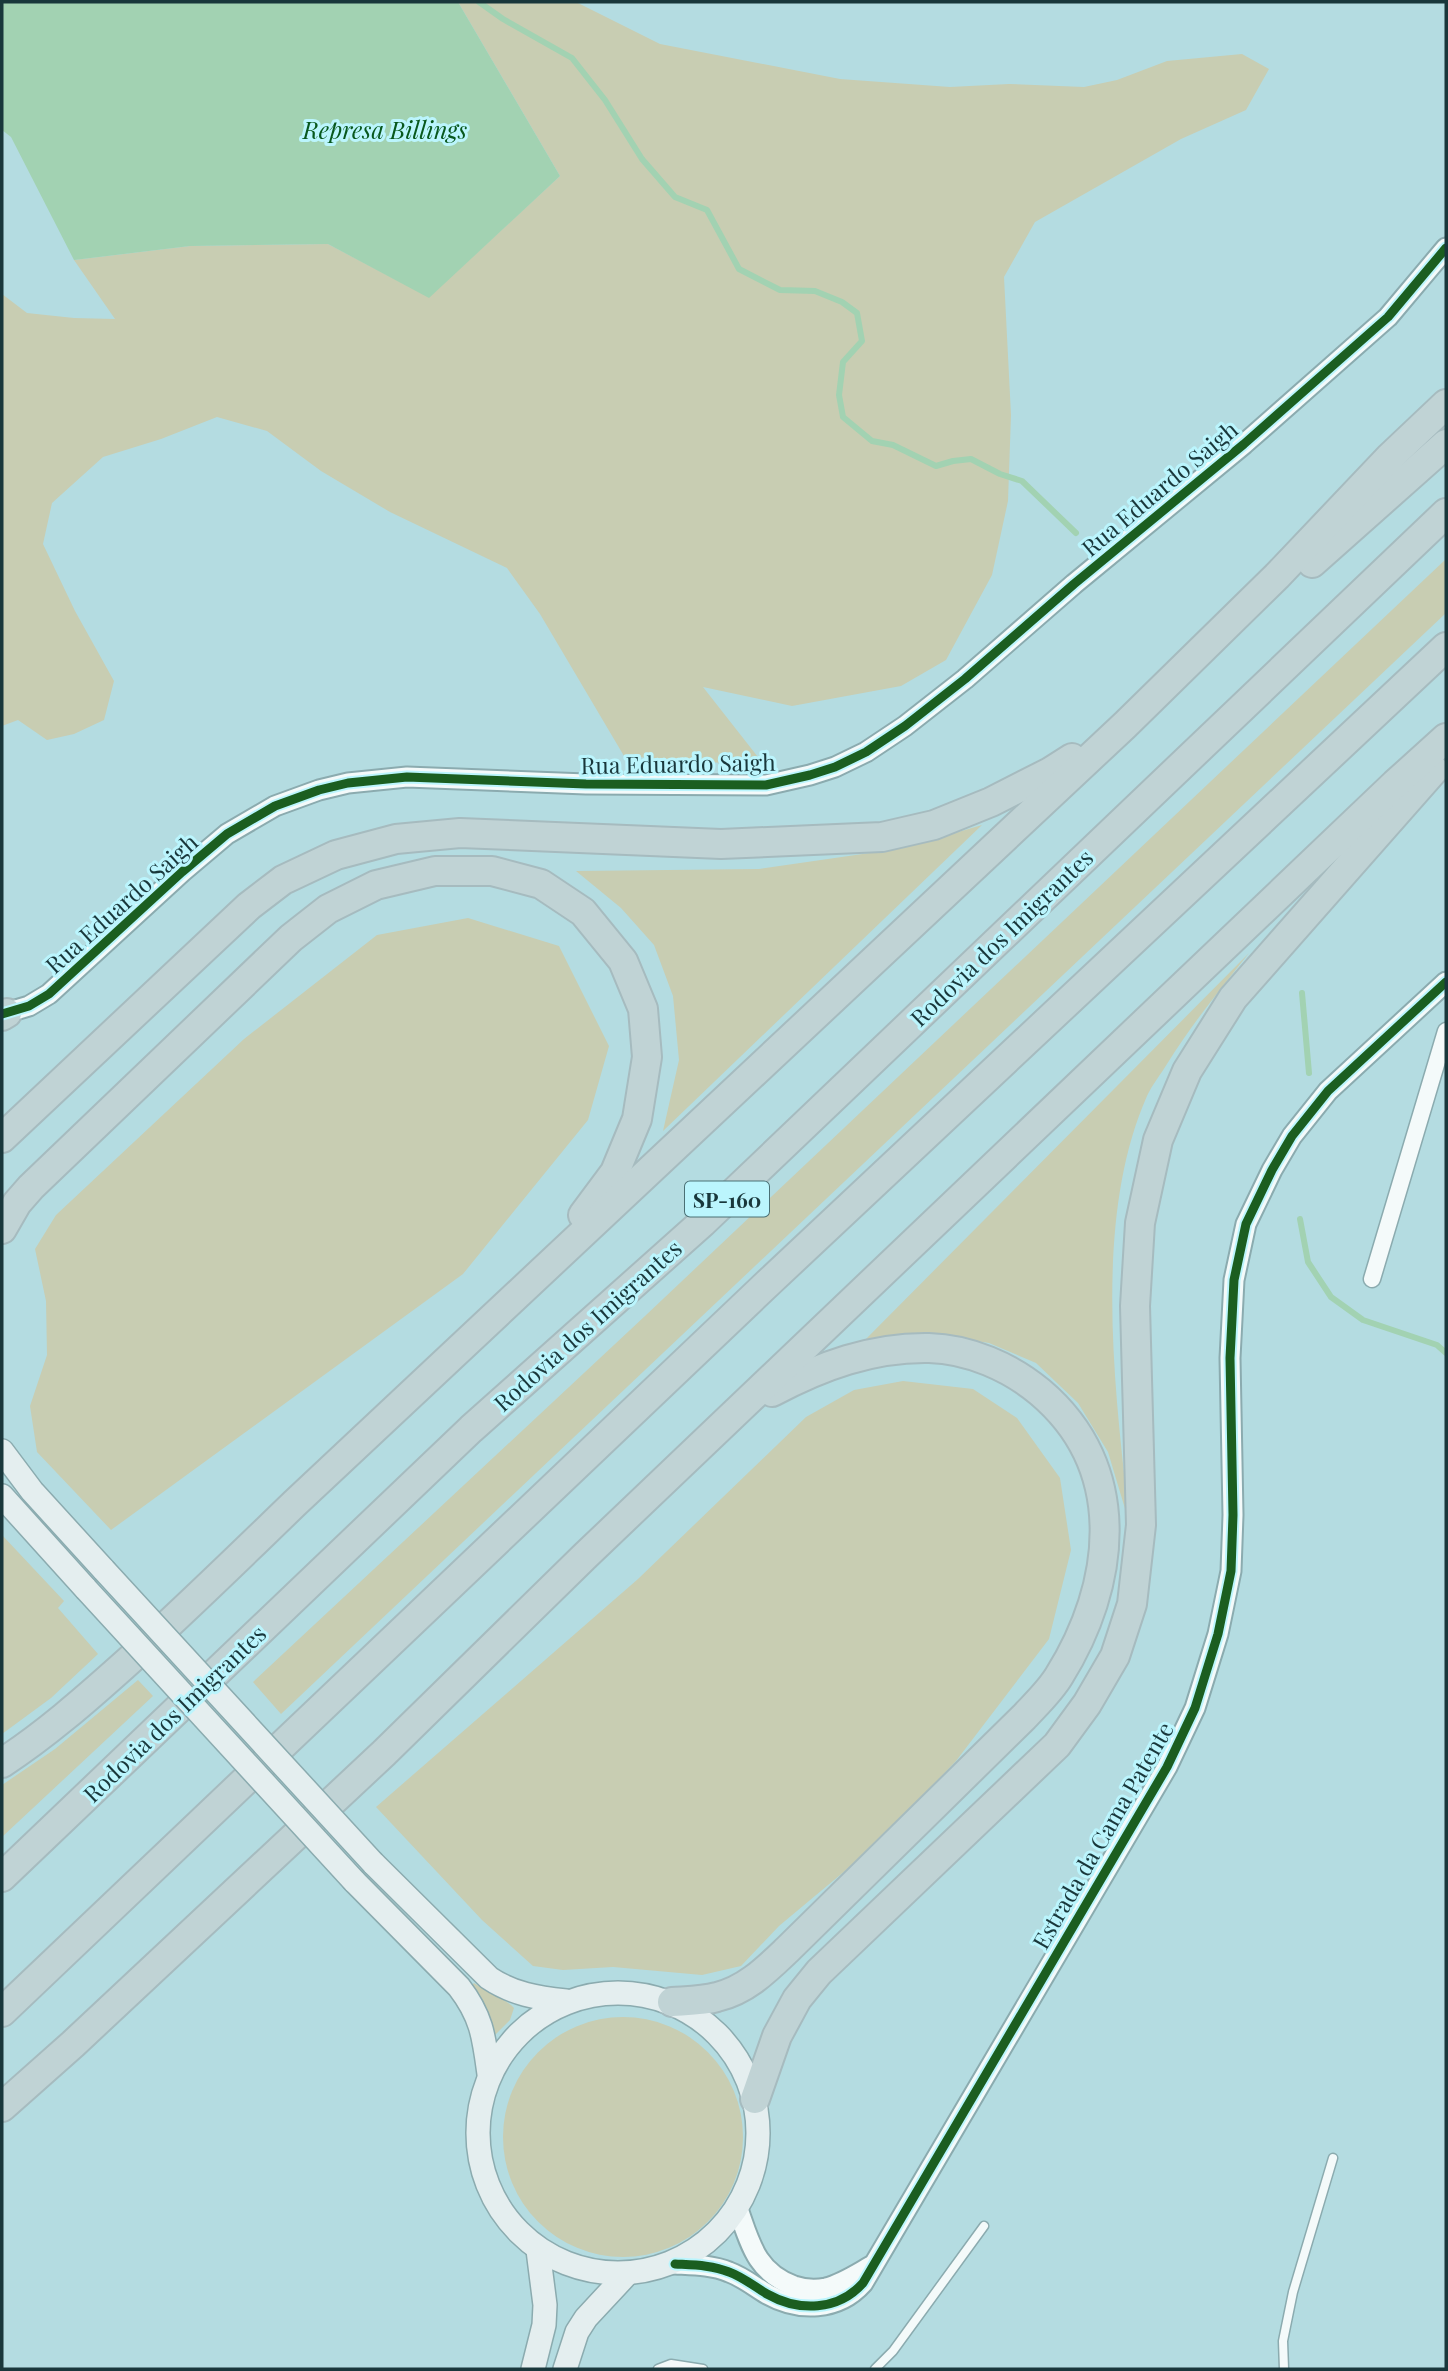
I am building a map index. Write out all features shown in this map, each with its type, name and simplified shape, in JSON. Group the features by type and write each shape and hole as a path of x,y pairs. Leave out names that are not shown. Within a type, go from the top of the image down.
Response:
{"highway":[{"path":"2,1763 96,1691 181,1615 295,1503 1125,725 1277,576 1390,457 1446,404"},
{"path":"1277,576 1299,574 1446,444"},
{"name":"Rodovia dos Imigrantes","path":"2,1877 471,1429 703,1222 1446,513"},
{"path":"2,2012 767,1284 1446,647"},
{"path":"2,1138 249,906 284,880 336,855 396,839 460,833 721,844 882,837 934,825 991,802 1050,772 1125,725"},
{"path":"2,2106 73,2044 384,1754 484,1654 1446,738"},
{"path":"755,2099 777,2036 804,1990 820,1971 1057,1745 1087,1704 1115,1656 1132,1604 1141,1525 1135,1306 1140,1223 1158,1140 1187,1071 1233,998 1446,755"},
{"path":"2,1228 31,1187 291,938 328,909 376,885 435,871 492,871 541,884 583,912 623,961 643,1009 648,1057 637,1119 615,1171 545,1268"},
{"path":"672,2002 716,1998 741,1988 763,1974 787,1951 1024,1717 1057,1679 1082,1636 1101,1581 1105,1530 1099,1483 1084,1443 1058,1407 1033,1386 980,1357 931,1348 891,1350 846,1359 809,1373 742,1408"},
{"path":"2,2122 73,2044"}],"main road":[{"path":"2,1451 32,1491 373,1863 489,1978 505,1989 527,1996 566,2001 619,1992 672,2002 709,2025 738,2059 755,2099 759,2137 754,2175 738,2209 710,2241 675,2264 626,2275 580,2270 538,2250 503,2215 482,2171 477,2122 489,2074 520,2030 566,2001"},
{"path":"2,1496 354,1881 459,1987 480,2021 489,2074"},
{"path":"533,2369 544,2325 545,2305 538,2250"},
{"path":"565,2369 570,2349 581,2325 626,2275"}],"street":[{"name":"Rua Eduardo Saigh","path":"4,1014 29,1006 59,986 227,834 275,806 307,794 348,783 407,777 586,784 766,785 835,767 866,752 905,726 965,679 1074,584 1263,427 1388,317 1446,248"},
{"name":"Estrada da Cama Patente","path":"675,2264 708,2266 728,2271 770,2296 808,2307 826,2306 854,2293 863,2283 1167,1767 1195,1708 1218,1634 1231,1571 1233,1515 1230,1358 1234,1280 1246,1224 1292,1136 1328,1091 1446,982"},
{"path":"1372,1279 1446,1031"},
{"path":"738,2209 751,2246 763,2267 779,2281 801,2288 824,2289 842,2283 872,2266"}],"lane":[{"path":"1284,2369 1283,2341 1293,2292 1333,2158"},
{"path":"875,2369 893,2351 984,2225"},
{"path":"658,2369 671,2364 703,2369"}],"shaded area":[{"path":"458,2 576,2 660,44 840,79 950,87 1009,84 1084,87 1117,80 1167,61 1242,54 1269,69 1246,110 1181,139 1035,222 1004,277 1011,415 1008,501 992,575 946,660 901,686 792,706 703,687 765,766 624,756 540,614 507,568 390,512 321,471 267,431 217,417 161,439 103,457 52,503 43,544 75,611 114,681 104,720 74,734 47,740 18,720 2,726 2,294 27,313 115,319 74,260 190,246 328,244 429,297 560,176"},
{"path":"1446,559 1446,613 281,1714 253,1682 645,1316"},
{"path":"982,825 663,1131 679,1060 673,996 654,945 621,908 576,871 759,869 904,848"},
{"path":"468,918 559,946 609,1046 588,1120 463,1274 111,1530 37,1452 30,1406 47,1355 46,1301 35,1249 56,1215 244,1039 377,935"},
{"path":"1249,953 1196,1021 1147,1096 1131,1142 1120,1191 1112,1295 1113,1348 1126,1512 1108,1452 1078,1403 1036,1363 989,1343 940,1335 861,1344"},
{"path":"903,1381 973,1389 1017,1418 1060,1478 1071,1550 1049,1639 956,1761 876,1845 779,1926 741,1966 702,1975 613,1967 563,1970 533,1966 482,1920 376,1807 638,1579 806,1417 854,1390"},
{"path":"2,1535 64,1601 58,1608 98,1654 51,1698 2,1734"},
{"path":"138,1680 153,1696 2,1837 2,1785 55,1749"},
{"path":"474,1983 514,2008 510,2020 492,2038 485,2010 471,1986"},
{"path":"623,2017 669,2026 690,2037 708,2052 723,2070 734,2091 743,2137 734,2183 723,2204 708,2222 690,2237 669,2248 623,2257 577,2248 556,2237 538,2222 523,2204 512,2183 503,2137 512,2091 523,2070 538,2052 556,2037 577,2026"}],"water":[{"name":"Represa Billings","path":"2,2 458,2 560,176 429,298 328,244 190,246 74,260 11,137 2,130"}],"waterway":[{"path":"479,2 503,19 572,58 605,100 642,159 675,197 707,210 739,269 780,290 815,291 842,302 857,313 862,341 843,362 839,395 843,417 872,441 893,445 936,466 971,459 1000,474 1022,481 1076,533"},
{"path":"1302,993 1309,1073"},
{"path":"1300,1219 1308,1262 1331,1297 1363,1320 1437,1345 1446,1353"}],"cycle path":[{"path":"2,1014 29,1006 49,994 227,834 275,806 319,790 348,783 407,777 586,784 766,785 835,767 866,752 905,726 965,679 1074,584 1244,444 1388,317 1446,248"},
{"path":"675,2264 723,2270 779,2300 805,2306 830,2304 842,2299 863,2283 1167,1767 1195,1708 1218,1634 1231,1571 1233,1515 1230,1358 1234,1280 1246,1224 1292,1136 1328,1091 1446,982"}]}
